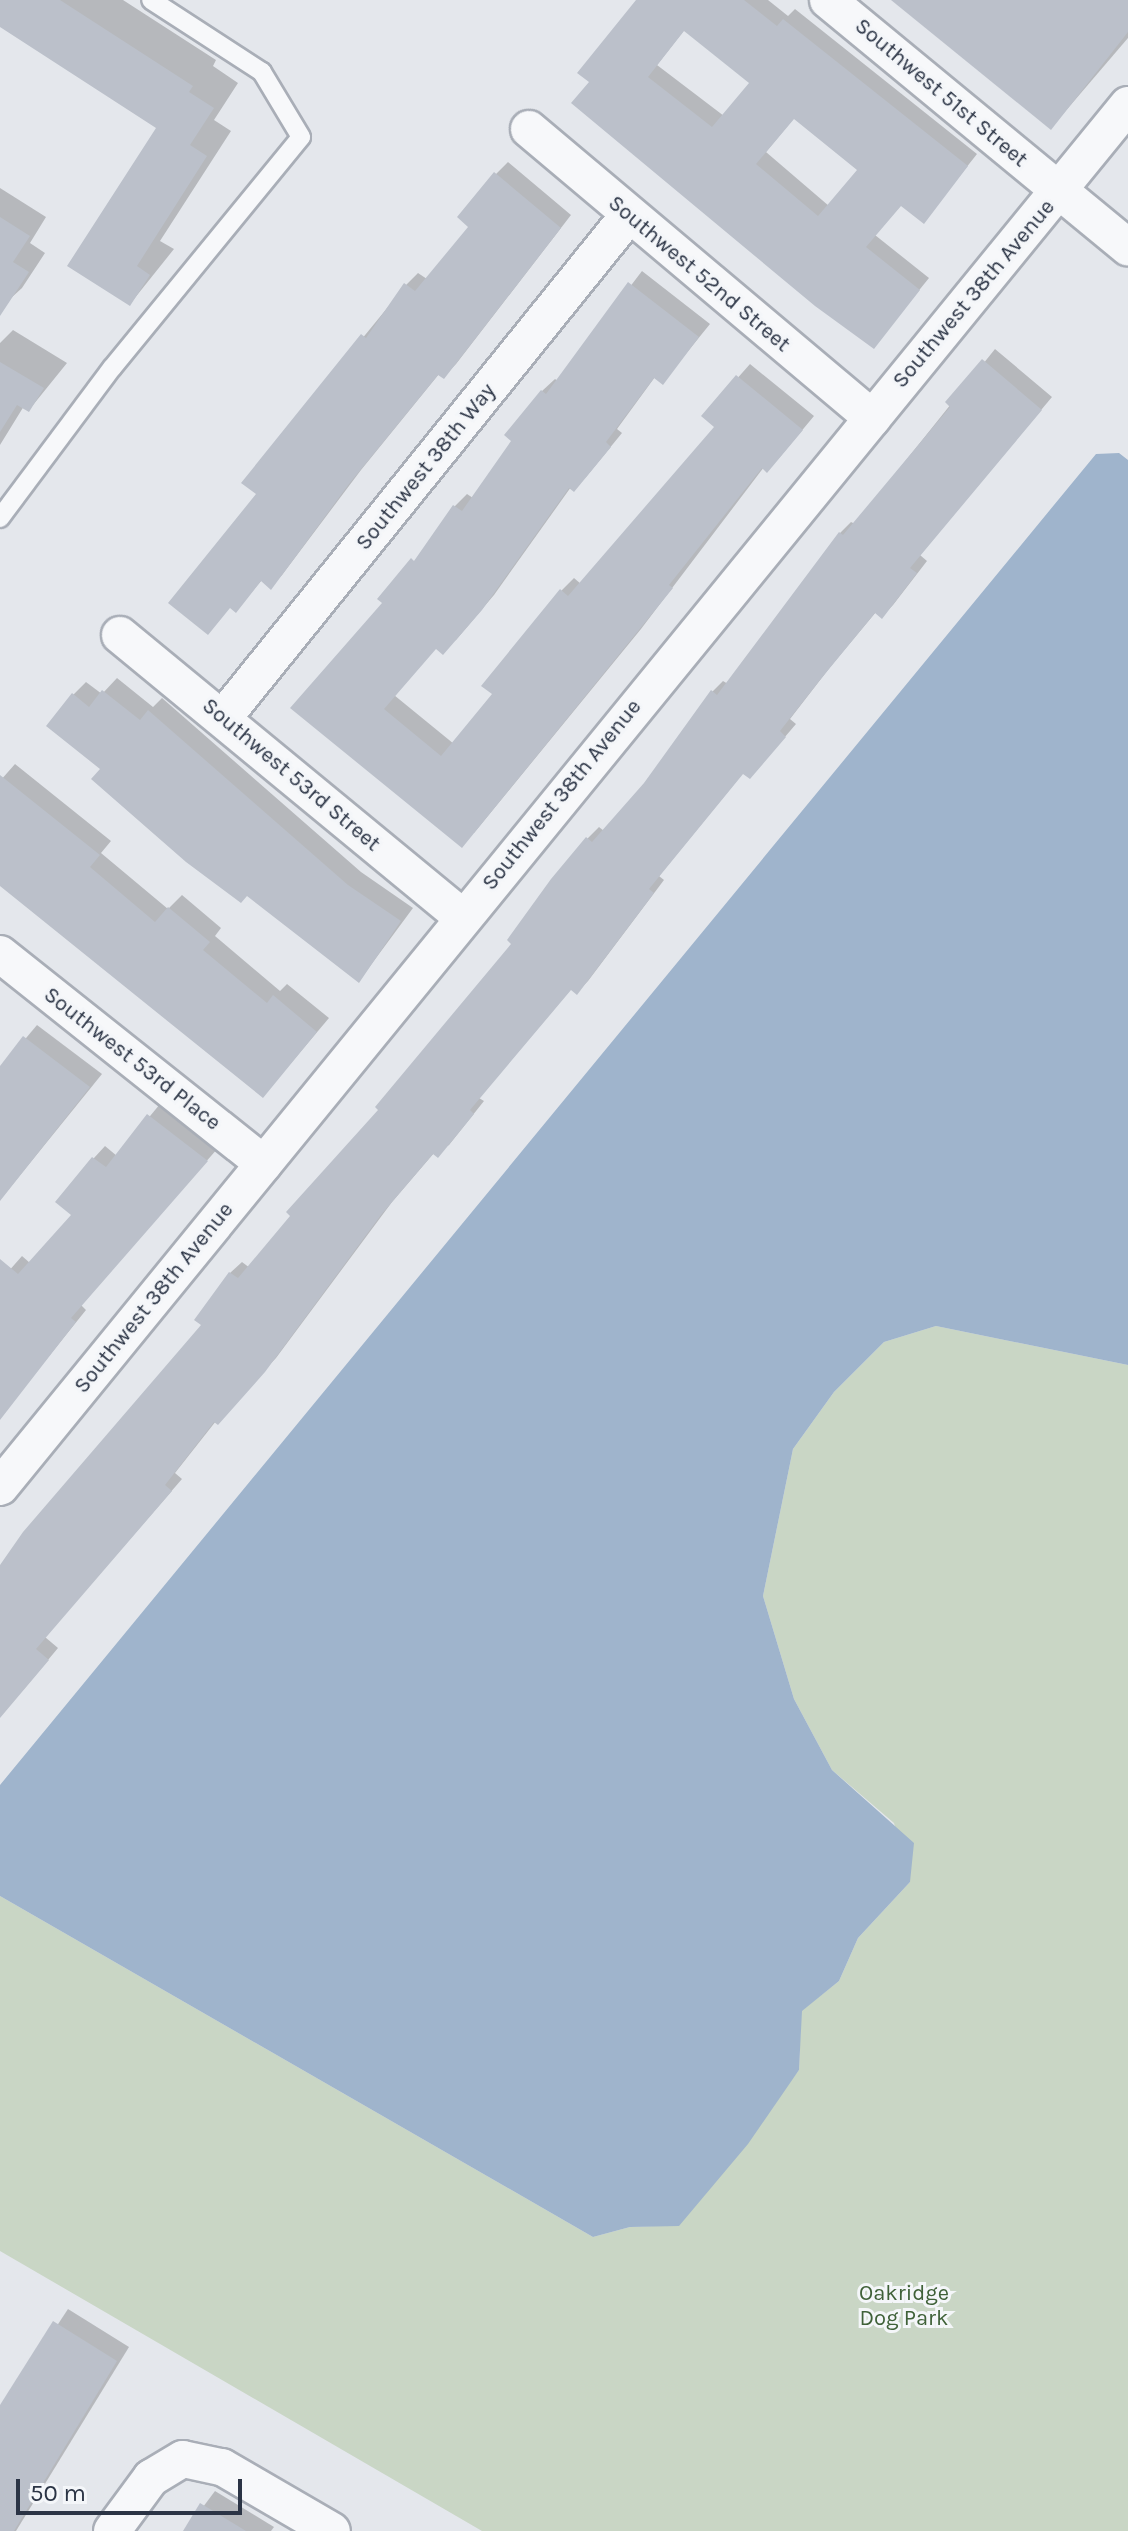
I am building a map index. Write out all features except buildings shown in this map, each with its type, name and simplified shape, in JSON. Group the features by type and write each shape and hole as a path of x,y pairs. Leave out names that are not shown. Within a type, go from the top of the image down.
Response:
{"street":[{"name":"Southwest 51st Street","path":"828,0 1128,247"},
{"name":"Southwest 38th Avenue","path":"0,1487 462,917 1128,105"},
{"name":"Southwest 52nd Street","path":"529,129 628,216 872,418"},
{"name":"Southwest 38th Way","path":"223,718 628,216"},
{"name":"Southwest 53rd Street","path":"120,635 462,917"},
{"name":"Southwest 53rd Place","path":"7,973 264,1164"},
{"path":"112,2531 151,2478 183,2459 222,2467 332,2531"}],"lane":[{"path":"0,518 112,368 301,137 262,72 151,0"}],"green space":[{"name":"Oakridge Dog Park","path":"936,1326 1128,1365 1128,2531 482,2531 0,2251 0,1896 593,2237 630,2227 679,2225 799,2070 801,2011 839,1981 858,1938 910,1882 894,1823 832,1770 794,1699 763,1596 793,1449 834,1392 884,1342"}],"water":[{"path":"1119,453 1128,460 1128,1365 936,1326 884,1342 834,1392 793,1449 763,1596 794,1699 832,1770 914,1843 910,1882 858,1938 839,1981 802,2011 799,2070 748,2144 679,2226 630,2227 593,2237 0,1896 0,1785 1096,454"}]}
